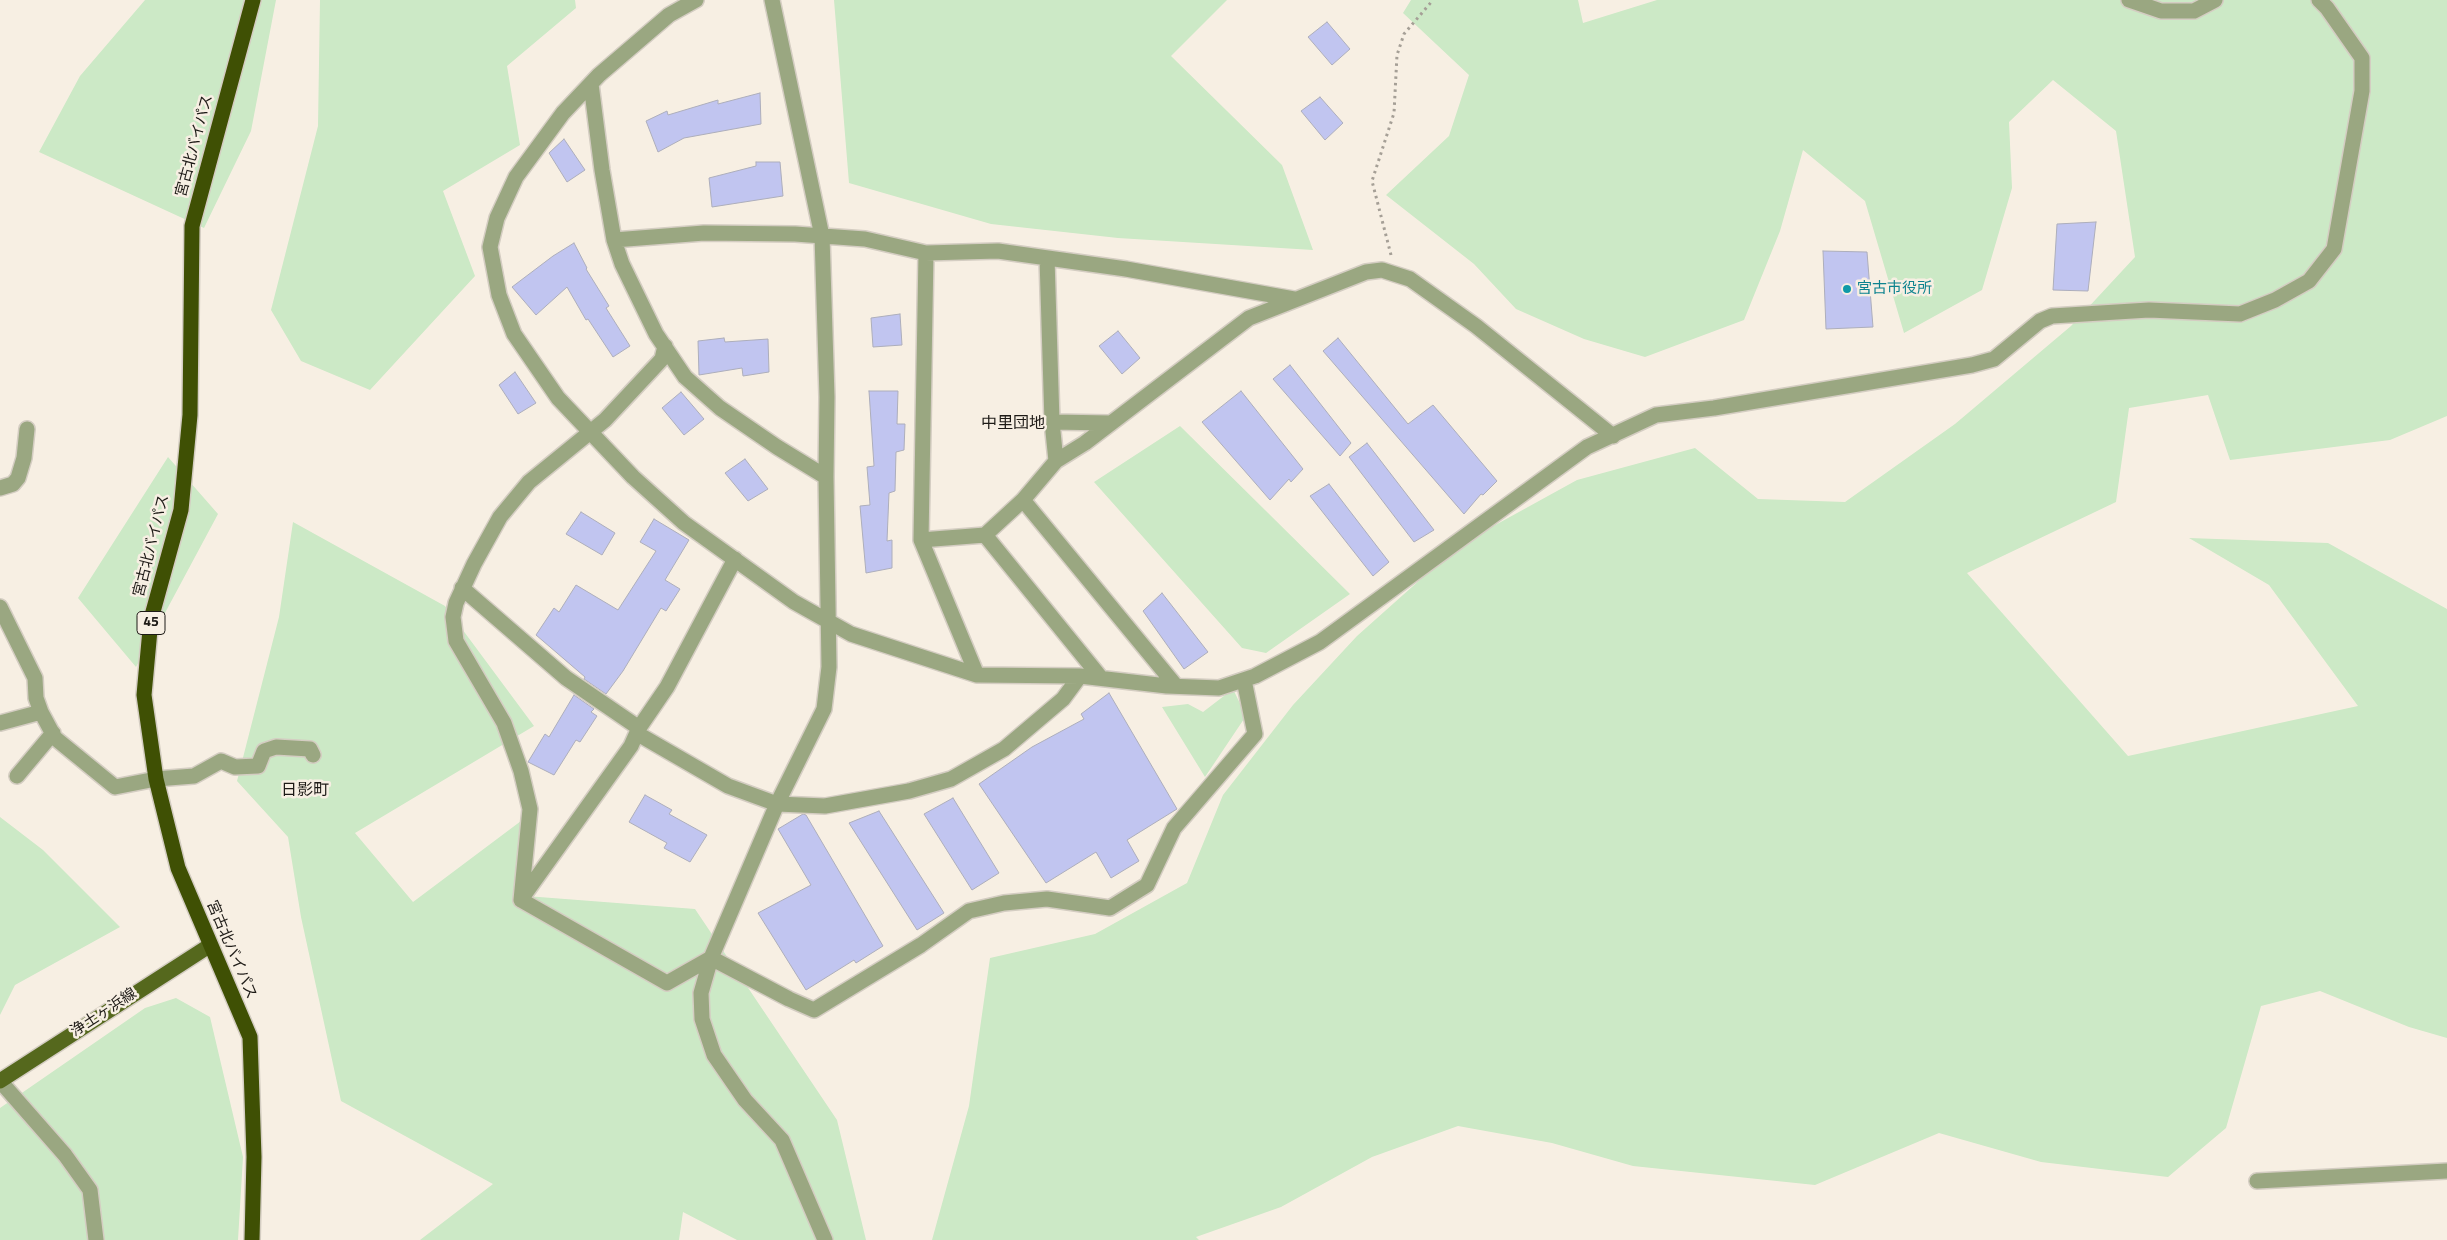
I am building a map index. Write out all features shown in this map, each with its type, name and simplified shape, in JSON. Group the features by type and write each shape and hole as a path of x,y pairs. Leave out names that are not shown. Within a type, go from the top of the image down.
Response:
{"highway":[{"name":"宮古北バイパス","path":"252,1240 254,1157 250,1038 209,946 178,868 156,779 144,695 152,619 181,510 190,415 192,226 253,0"}],"main road":[{"name":"浄土ヶ浜線","path":"0,1081 209,946"}],"street":[{"path":"696,0 669,15 591,84 563,113 516,177 497,218 490,247 499,296 514,334 558,398 633,477 684,523 794,602 830,624 851,634 903,653 977,675 1080,676 1176,686 1219,688 1255,676 1320,642 1587,447 1656,414 1714,408 1972,365 1994,359 2040,321 2052,316 2149,310 2240,314 2275,300 2308,281 2334,249 2362,91 2362,58 2327,8 2319,0"},
{"path":"772,0 822,236 827,397 826,477 830,624 829,667 824,710 777,804 711,958 701,993 702,1019 714,1055 745,1100 782,1140 825,1240"},
{"path":"2129,0 2161,11 2194,11 2216,0"},
{"path":"591,84 602,170 614,240 622,264 656,334 685,376 720,408 777,447 826,477"},
{"path":"614,240 704,233 865,239 926,254 998,251 1126,269 1294,299"},
{"path":"926,254 921,540 977,675"},
{"path":"1047,258 1052,422 1056,461"},
{"path":"921,540 985,534 1023,500 1056,461 1111,423 1249,318 1366,272 1382,270 1410,279 1476,326 1613,436"},
{"path":"521,900 530,809 521,771 504,723 456,641 453,618 462,588 500,517 529,482 605,420 662,359 666,346"},
{"path":"1052,422 1111,423"},
{"path":"0,488 13,484 18,478 24,458 27,429"},
{"path":"1023,500 1176,686"},
{"path":"985,534 1101,678"},
{"path":"521,900 667,687 735,559"},
{"path":"462,588 566,678 638,731 728,786 777,804 825,806 909,791 951,779 1004,748 1063,698 1080,676"},
{"path":"0,607 35,678 36,698 53,734 115,787 156,779 194,776 222,761 235,767 258,766 264,751 276,747 310,749 313,755"},
{"path":"711,958 814,1010 921,945 969,911 1004,903 1047,899 1110,908 1147,885 1174,828 1255,734 1244,680"},
{"path":"0,723 41,712"},
{"path":"17,776 53,734"},
{"path":"521,900 666,983 711,958"},
{"path":"0,1081 65,1155 90,1190 96,1240"},
{"path":"2257,1181 2447,1171"}],"path":[{"path":"1396,273 1372,181 1394,113 1396,55 1404,34 1433,0"}],"green space":[{"path":"145,0 276,0 251,131 204,228 39,152 80,76"},
{"path":"320,0 575,0 576,8 507,66 520,145 443,191 475,276 370,390 301,361 271,310 318,126"},
{"path":"834,0 1227,0 1171,56 1282,165 1313,250 1118,238 991,224 849,183"},
{"path":"1411,0 1578,0 1583,23 1657,0 2447,0 2447,416 2390,440 2230,460 2208,395 2129,408 2116,502 1967,573 2128,756 2358,706 2269,585 2189,538 2328,543 2447,609 2447,1038 2409,1027 2320,991 2261,1006 2226,1128 2168,1177 2041,1162 1939,1133 1815,1185 1633,1166 1552,1143 1458,1126 1372,1157 1281,1207 1196,1237 1199,1240 932,1240 969,1106 990,958 1095,934 1187,883 1223,795 1293,705 1357,636 1459,545 1577,480 1695,448 1758,499 1845,502 1955,424 2071,326 2135,257 2116,131 2053,80 2009,122 2012,188 1982,290 1904,333 1865,201 1803,150 1780,231 1744,320 1645,357 1584,339 1516,309 1474,264 1386,195 1449,136 1469,75 1403,13"},
{"path":"1180,426 1350,594 1266,653 1242,648 1094,482"},
{"path":"168,457 218,514 136,667 78,598"},
{"path":"293,522 445,606 534,726 355,833 413,902 521,821 513,895 695,909 837,1120 866,1240 737,1240 683,1212 679,1240 420,1240 493,1184 341,1101 301,917 288,837 237,781 279,617"},
{"path":"1233,689 1246,716 1205,777 1162,707 1188,704 1203,712"},
{"path":"0,817 43,850 120,927 15,985 0,1015"},
{"path":"176,998 210,1017 243,1157 238,1240 0,1240 0,1108 145,1008"}],"building":[{"path":"1327,22 1350,49 1332,65 1308,37"},
{"path":"760,93 761,124 684,138 658,152 646,121 667,111 668,115 718,100 718,104"},
{"path":"1320,97 1343,123 1325,140 1301,111"},
{"path":"564,139 585,170 567,182 549,153"},
{"path":"756,162 780,162 783,196 712,207 709,178 756,166"},
{"path":"2096,222 2088,291 2053,290 2057,224"},
{"path":"574,243 586,269 609,306 606,308 630,346 613,357 588,319 586,320 567,287 536,315 512,287 553,256"},
{"name":"宮古市役所","path":"1823,251 1867,252 1873,327 1826,329"},
{"path":"900,314 902,345 873,347 871,318"},
{"path":"1118,331 1140,358 1122,374 1099,346"},
{"path":"724,338 725,342 768,339 769,372 743,376 742,368 699,375 698,341"},
{"path":"1338,338 1408,424 1433,405 1497,481 1483,495 1481,494 1464,514 1323,351"},
{"path":"1290,365 1351,443 1340,456 1273,379"},
{"path":"515,372 536,403 518,414 499,385"},
{"path":"869,391 898,391 897,424 905,424 904,450 896,452 895,491 889,493 887,541 892,540 892,568 866,573 860,506 870,505 867,467 874,466"},
{"path":"1241,391 1303,469 1291,482 1289,479 1270,500 1202,422"},
{"path":"681,392 704,419 684,435 662,408"},
{"path":"1367,443 1434,530 1414,542 1349,457"},
{"path":"745,459 768,489 748,501 725,473"},
{"path":"1329,484 1389,562 1373,576 1310,496"},
{"path":"581,512 615,533 602,555 566,534"},
{"path":"654,519 689,540 665,580 680,589 666,611 661,608 623,671 606,694 584,679 585,677 536,635 554,608 559,612 576,585 618,610 656,551 640,542"},
{"path":"1162,593 1208,652 1184,669 1143,611"},
{"path":"1109,693 1177,809 1127,840 1139,861 1111,878 1096,852 1046,883 979,784 1032,747 1084,719 1081,714"},
{"path":"574,695 594,709 591,712 597,716 580,742 576,740 554,775 528,762 545,734 549,737"},
{"path":"645,795 672,810 669,814 707,835 690,862 664,848 667,843 629,822"},
{"path":"953,798 999,873 972,890 924,814"},
{"path":"879,811 944,913 917,930 849,823"},
{"path":"803,814 806,815 883,946 856,963 854,960 806,990 758,913 811,885 778,829"}],"place":[{"name":"宮古市役所","path":"1847,289"}],"district":[{"name":"中里団地","path":"1013,424"},
{"name":"日影町","path":"305,791"}]}
